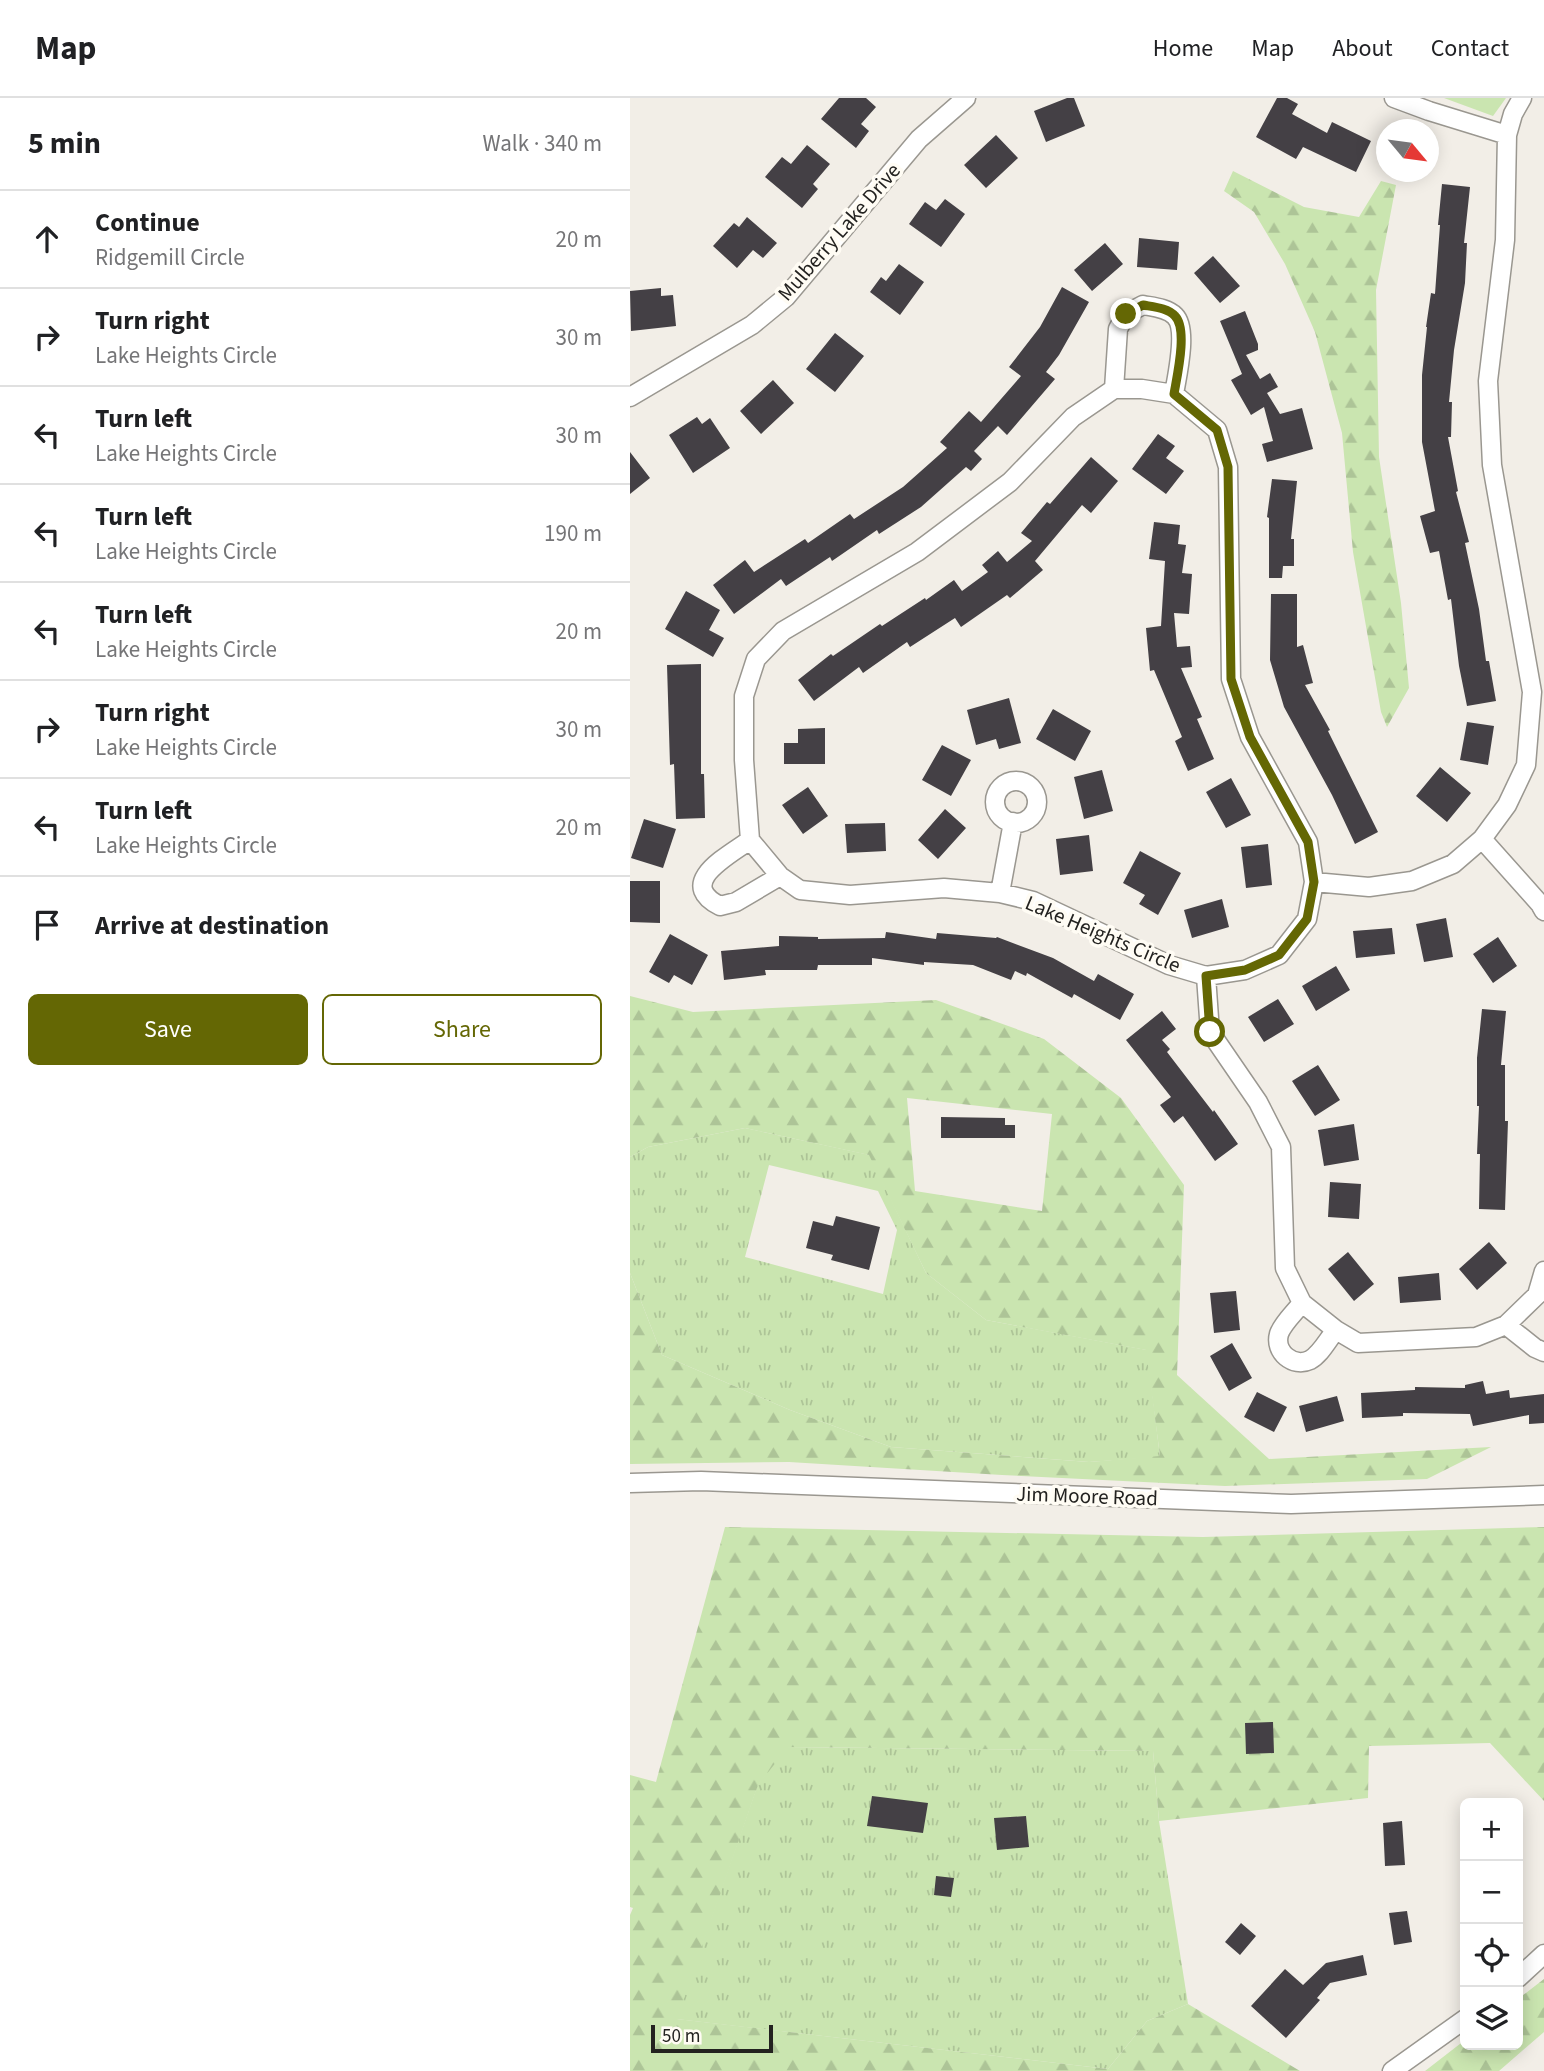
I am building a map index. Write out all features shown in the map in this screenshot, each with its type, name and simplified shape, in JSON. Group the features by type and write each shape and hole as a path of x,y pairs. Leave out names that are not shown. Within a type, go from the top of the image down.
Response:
{"street":[{"name":"Mulberry Lake Drive","path":"630,397 752,325 786,297 919,139 966,98"},
{"path":"1394,98 1507,135"},
{"path":"1314,882 1369,887 1412,881 1453,864 1482,839 1507,805 1526,765 1532,692 1492,465 1488,381 1505,240 1507,135 1513,114 1522,98"},
{"path":"779,876 736,902 720,906 708,900 702,887 704,876 712,867 750,840 744,760 744,696 756,659 783,631 917,552 1010,482 1073,417 1114,388 1174,394 1182,330 1176,316 1162,309 1143,305 1126,314 1118,329 1114,388"},
{"name":"Lake Heights Circle","path":"750,840 779,876 800,890 850,895 944,888 1000,893 1033,901 1169,965 1206,976 1245,970 1279,955 1307,919 1314,882 1308,842 1250,737 1231,679 1228,467 1217,430 1174,394"},
{"path":"1000,893 1013,822"},
{"path":"1482,839 1544,911"},
{"path":"1206,976 1210,1032 1258,1102 1281,1147 1285,1268 1302,1303 1336,1330 1358,1343 1476,1337 1506,1325 1540,1299 1544,1270"},
{"path":"1302,1303 1279,1332 1278,1344 1283,1355 1300,1362 1310,1360 1336,1330"},
{"path":"1506,1325 1544,1352"},
{"name":"Jim Moore Road","path":"630,1483 701,1481 1291,1504 1544,1495"},
{"path":"1523,1973 1544,1954"},
{"path":"1392,2071 1460,2023"}],"green space":[{"path":"1444,98 1506,98 1493,116"},
{"path":"1233,171 1304,207 1359,217 1380,182 1396,185 1376,290 1379,457 1401,603 1409,688 1387,727 1381,712 1353,552 1342,433 1315,332 1285,264 1254,212 1224,191"},
{"path":"630,996 693,1012 936,1000 1044,1039 1121,1098 1184,1185 1177,1375 1269,1459 1491,1447 1427,1479 1225,1486 789,1462 630,1464 630,1273 662,1355 790,1410 891,1447 1089,1462 1160,1456 1146,1350 986,1320 926,1273 869,1155 745,1128 648,1147 630,1157","holes":["907,1098 1052,1114 1042,1211 915,1191"]},
{"path":"745,1128 870,1155 926,1273 986,1320 1147,1350 1160,1457 1089,1462 891,1447 790,1410 662,1355 630,1273 630,1157 648,1147","holes":["769,1165 878,1191 897,1230 883,1294 745,1257"]},
{"path":"725,1527 1203,1537 1544,1527 1544,1801 1490,1743 1369,1746 1368,1798 1159,1821 1153,1751 788,1747 758,1785 677,2019 1108,2069 1147,2021 1188,2004 1300,2071 630,2071 630,1915 633,1908 630,1907 630,1775 656,1782"},
{"path":"787,1747 1153,1751 1159,1821 1188,2004 1147,2021 1108,2069 676,2019 758,1784"},
{"path":"1544,1979 1544,2032 1499,2071 1425,2071 1460,2044 1460,2050 1523,2050 1523,1995"}],"building":[{"path":"839,98 866,98 876,107 861,124 869,131 856,148 821,119"},
{"path":"1067,98 1074,98 1085,126 1046,142 1034,111"},
{"path":"1277,98 1287,98 1298,104 1292,114 1327,133 1332,122 1371,141 1356,172 1303,147 1296,159 1256,137"},
{"path":"996,135 1018,158 986,188 964,165"},
{"path":"807,145 830,164 813,184 818,189 802,208 765,177 782,157 791,164"},
{"path":"1442,184 1470,187 1464,243 1467,243 1465,283 1454,350 1449,402 1452,402 1451,437 1448,437 1458,491 1456,492 1469,542 1465,543 1479,609 1486,661 1489,661 1496,701 1467,706 1451,599 1448,600 1439,551 1430,553 1420,516 1435,511 1422,442 1422,375 1431,293 1435,294"},
{"path":"945,199 965,214 941,247 909,224 925,202 936,210"},
{"path":"747,217 777,243 763,258 753,250 737,268 713,246 734,223 739,227"},
{"path":"1139,238 1179,242 1177,270 1137,267"},
{"path":"1105,243 1123,264 1092,291 1074,270"},
{"path":"1213,256 1240,286 1220,303 1194,273"},
{"path":"899,264 924,282 900,315 870,292 881,277 886,281"},
{"path":"1062,287 1089,302 1059,355 1046,372 1055,379 1007,435 998,426 974,451 982,459 971,471 966,467 921,507 879,534 877,530 832,561 830,557 786,586 781,579 734,614 713,585 745,560 754,572 805,539 808,543 850,514 854,519 903,487 947,448 940,442 969,411 981,422 1021,376 1009,367 1040,327"},
{"path":"661,288 661,296 673,295 676,326 631,331 630,291"},
{"path":"1245,311 1258,344 1258,350 1246,355 1260,379 1270,373 1278,387 1267,393 1280,414 1302,408 1313,449 1267,462 1262,444 1273,441 1264,407 1251,415 1231,380 1242,374 1220,321"},
{"path":"835,333 864,356 835,392 806,369"},
{"path":"773,380 794,403 761,434 740,411"},
{"path":"697,417 702,424 710,418 730,448 693,473 669,435"},
{"path":"1158,434 1175,446 1166,458 1184,471 1166,494 1132,469"},
{"path":"630,452 650,478 630,494"},
{"path":"1091,457 1118,481 1091,513 1082,505 1035,561 1043,570 1010,598 1007,595 961,627 955,618 910,647 907,642 863,673 859,667 814,701 798,680 831,654 833,656 954,580 962,591 988,572 982,565 998,551 1007,562 1032,541 1021,533"},
{"path":"1272,479 1297,481 1291,539 1294,539 1294,566 1283,566 1282,578 1269,578 1267,517"},
{"path":"1154,522 1180,525 1178,544 1186,545 1182,573 1192,574 1189,614 1174,613 1177,647 1190,646 1192,667 1181,668 1202,717 1197,719 1214,759 1188,771 1175,741 1182,737 1154,670 1150,671 1146,628 1161,626 1165,561 1149,559"},
{"path":"686,591 720,610 709,630 724,638 713,657 665,629"},
{"path":"1271,594 1297,594 1297,647 1303,645 1313,683 1305,685 1330,730 1328,731 1378,832 1355,844 1332,795 1284,707 1270,660"},
{"path":"701,664 701,774 704,774 705,818 676,819 674,764 670,765 667,665"},
{"path":"1009,698 1021,743 999,749 996,739 976,745 967,710"},
{"path":"1053,709 1091,731 1075,761 1036,739"},
{"path":"1467,722 1494,726 1488,765 1460,760"},
{"path":"825,728 825,764 784,764 784,743 798,743 798,729"},
{"path":"942,745 971,760 951,796 922,780"},
{"path":"1440,767 1471,793 1447,822 1416,796"},
{"path":"1102,770 1113,811 1084,819 1074,777"},
{"path":"1231,778 1251,815 1226,828 1206,792"},
{"path":"808,787 828,816 803,834 782,805"},
{"path":"945,809 966,828 938,859 918,840"},
{"path":"644,819 676,829 663,868 631,858"},
{"path":"885,823 886,851 847,853 845,824"},
{"path":"1089,835 1093,871 1060,875 1056,839"},
{"path":"1268,844 1272,885 1246,888 1241,847"},
{"path":"1140,851 1181,873 1158,915 1139,904 1145,895 1123,883"},
{"path":"630,881 660,881 660,923 630,922"},
{"path":"1222,899 1229,927 1192,938 1184,910"},
{"path":"1446,918 1453,957 1424,962 1416,924"},
{"path":"1392,928 1395,954 1356,958 1353,931"},
{"path":"886,932 936,939 937,933 997,937 1053,958 1094,981 1098,974 1134,994 1120,1020 1074,994 1072,998 1027,973 1026,976 1015,971 1011,980 973,965 924,962 924,965 872,958 872,965 818,965 817,970 765,970 766,975 724,980 721,951 779,946 779,936 818,939 885,938"},
{"path":"670,934 708,955 692,985 674,975 669,983 649,972"},
{"path":"1498,937 1517,966 1493,983 1473,954"},
{"path":"1336,966 1350,990 1316,1011 1302,986"},
{"path":"1278,999 1294,1024 1264,1042 1248,1017"},
{"path":"1482,1009 1506,1011 1501,1065 1505,1065 1505,1121 1508,1121 1505,1210 1479,1209 1477,1058"},
{"path":"1162,1011 1176,1029 1162,1040 1170,1049 1167,1052 1238,1144 1215,1161 1183,1116 1174,1123 1160,1105 1171,1097 1126,1040"},
{"path":"1318,1065 1340,1100 1315,1116 1292,1081"},
{"path":"941,1117 1005,1118 1005,1125 1015,1125 1015,1138 941,1138"},
{"path":"1354,1124 1359,1160 1324,1166 1318,1130"},
{"path":"1330,1182 1361,1184 1359,1219 1328,1217"},
{"path":"836,1216 880,1227 869,1270 831,1260 833,1255 806,1248 813,1221 833,1226"},
{"path":"1489,1242 1507,1263 1477,1290 1459,1269"},
{"path":"1348,1252 1374,1284 1354,1301 1328,1269"},
{"path":"1439,1273 1441,1300 1400,1303 1398,1277"},
{"path":"1236,1291 1240,1330 1214,1333 1210,1293"},
{"path":"1232,1343 1252,1378 1229,1391 1210,1356"},
{"path":"1483,1381 1486,1394 1509,1390 1510,1398 1544,1394 1544,1423 1529,1424 1529,1415 1473,1426 1470,1414 1403,1413 1403,1416 1362,1418 1361,1393 1415,1390 1415,1387 1465,1388 1465,1385"},
{"path":"1257,1392 1287,1407 1274,1432 1244,1417"},
{"path":"1337,1396 1344,1421 1306,1432 1299,1406"},
{"path":"1273,1722 1274,1753 1246,1754 1245,1723"},
{"path":"872,1796 928,1803 923,1833 867,1826"},
{"path":"1026,1816 1029,1847 997,1850 994,1818"},
{"path":"1402,1821 1405,1865 1385,1866 1383,1823"},
{"path":"936,1876 954,1878 951,1897 934,1895"},
{"path":"1407,1911 1412,1942 1394,1945 1389,1913"},
{"path":"1241,1923 1256,1936 1240,1955 1225,1942"},
{"path":"1363,1955 1367,1975 1330,1983 1317,1998 1320,2000 1286,2038 1251,2006 1285,1969 1303,1985 1326,1963"}],"route":[{"path":"1126,314 1143,305 1162,309 1176,316 1182,330 1174,394 1217,430 1228,467 1231,679 1250,737 1308,842 1314,882 1307,919 1279,955 1245,970 1206,976 1210,1032"}]}
